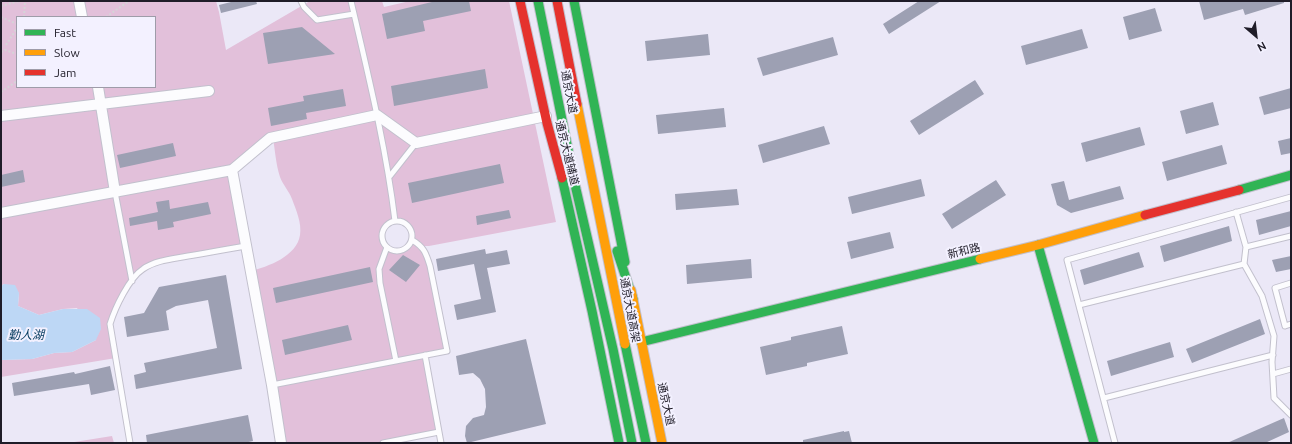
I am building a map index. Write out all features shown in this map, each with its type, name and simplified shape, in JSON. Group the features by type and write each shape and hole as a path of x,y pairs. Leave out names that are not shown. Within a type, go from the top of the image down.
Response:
{"main road":[{"name":"通京大道辅道","path":"520,1 592,311"},
{"name":"通京大道","path":"538,1 576,189"},
{"name":"通京大道","path":"557,1 593,181"},
{"path":"574,1 632,299"},
{"name":"新和路","path":"641,342 1038,245 1291,175"},
{"path":"593,181 609,225 632,299"},
{"name":"通京大道高架","path":"593,181 625,346 646,442"},
{"path":"576,189 592,311 619,443"},
{"path":"576,189 613,350 632,443"},
{"path":"1038,245 1094,443"},
{"name":"通京大道","path":"632,299 662,443"}],"street":[{"path":"79,1 82,16"},
{"path":"98,88 115,192"},
{"path":"1,116 209,91"},
{"path":"1,213 232,170 270,138 377,116 416,143 546,116"},
{"path":"232,170 272,385 281,443"}],"lane":[{"path":"301,1 304,7 317,20 354,14"},
{"path":"351,1 390,176 396,221"},
{"path":"390,176 416,143"},
{"path":"115,192 132,281"},
{"path":"1115,443 1068,260 1291,197"},
{"path":"1236,212 1246,247 1244,264 1262,296 1274,336 1272,374 1274,398 1291,415"},
{"path":"396,221 405,223 409,226 412,235 412,240 406,248 396,251 387,248 382,239 384,229 391,222 396,221"},
{"path":"1246,247 1291,236"},
{"path":"272,385 447,351 430,266 421,245 412,240"},
{"path":"130,443 110,324 114,311 132,281 142,269 156,262 246,246"},
{"path":"387,248 380,269 380,283 396,361"},
{"path":"1080,305 1244,264"},
{"path":"1291,283 1275,288 1285,326 1291,324"},
{"path":"1104,398 1273,354"},
{"path":"424,355 441,443"},
{"path":"1272,374 1291,369"},
{"path":"383,443 439,432"}],"path":[{"path":"1,6 19,1"},
{"path":"24,16 25,1"},
{"path":"107,16 129,1"},
{"path":"1,17 16,24"},
{"path":"6,45 16,30"},
{"path":"1,52 5,50 16,54"},
{"path":"1,92 16,82"}],"shaded area":[{"path":"1,1 216,1 226,50 310,1 382,1 384,7 410,1 509,1 556,222 429,246 421,246 426,254 447,351 425,355 439,432 383,443 281,443 250,271 265,267 288,255 298,242 300,235 297,212 291,196 281,180 273,138 232,170 246,246 156,262 142,269 132,281 110,324 116,358 1,377 1,360 32,359 54,353 72,352 96,340 77,308 63,309 39,315 18,306 19,293 4,284 1,286","holes":["396,221 404,223 409,227 411,232 409,244 405,249 399,251 388,248 382,238 384,228 392,222"]},
{"path":"112,436 114,443 68,443"}],"water":[{"name":"勤人湖","path":"4,284 15,285 19,293 18,306 39,315 63,309 87,309 100,318 101,329 96,340 72,352 54,353 32,359 1,360 1,286"}],"building":[{"path":"235,1 256,1 257,4 221,13 219,5"},
{"path":"436,1 469,1 471,11 423,21 425,31 387,39 382,14"},
{"path":"919,1 941,1 889,34 883,24"},
{"path":"1199,1 1284,1 1284,3 1245,15 1243,9 1204,20"},
{"path":"1155,8 1162,31 1129,40 1123,17"},
{"path":"302,27 335,54 268,64 263,33"},
{"path":"1082,29 1088,48 1026,65 1021,46"},
{"path":"708,34 710,55 647,61 645,41"},
{"path":"833,37 838,55 763,76 757,58"},
{"path":"485,69 488,88 394,106 391,86"},
{"path":"975,80 984,94 919,135 910,121"},
{"path":"1291,88 1291,108 1264,115 1259,97"},
{"path":"343,89 346,106 306,113 307,119 271,126 268,108 304,101 303,96"},
{"path":"1213,102 1219,125 1186,134 1180,111"},
{"path":"724,108 726,127 658,134 656,115"},
{"path":"824,126 830,144 763,163 758,145"},
{"path":"1140,127 1145,145 1086,162 1081,143"},
{"path":"1291,138 1291,153 1281,155 1278,141"},
{"path":"173,143 176,156 120,168 117,155"},
{"path":"1222,145 1227,164 1167,181 1162,162"},
{"path":"500,164 504,183 412,203 408,183"},
{"path":"23,170 25,182 1,187 1,175"},
{"path":"921,179 925,196 852,214 848,197"},
{"path":"996,180 1006,195 952,229 942,214"},
{"path":"1064,181 1069,200 1120,186 1124,199 1071,213 1057,205 1051,184"},
{"path":"737,189 739,205 676,210 675,194"},
{"path":"169,200 170,209 208,202 211,214 173,222 174,227 158,230 157,221 130,226 129,218 158,212 156,202"},
{"path":"509,210 511,218 477,225 476,216"},
{"path":"1291,211 1291,226 1259,235 1256,220"},
{"path":"1229,226 1232,241 1164,262 1160,246"},
{"path":"890,232 894,248 851,259 847,242"},
{"path":"485,249 486,254 507,250 510,264 487,268 496,312 457,320 454,305 481,299 474,264 438,271 436,259"},
{"path":"1139,252 1144,267 1084,285 1080,270"},
{"path":"403,255 420,265 406,282 389,270"},
{"path":"1291,256 1291,269 1276,272 1272,260"},
{"path":"751,259 752,278 687,284 686,265"},
{"path":"370,267 373,282 276,303 273,288"},
{"path":"226,275 242,369 136,389 134,375 146,372 144,363 217,348 208,300 176,306 166,311 169,330 127,337 124,317 144,313 159,287"},
{"path":"1260,319 1265,334 1192,363 1186,349"},
{"path":"348,325 352,340 285,355 282,340"},
{"path":"842,326 848,354 807,363 807,366 766,375 760,347 791,340 791,337"},
{"path":"526,339 546,424 467,443 465,436 466,426 473,418 484,415 486,407 485,389 480,379 473,373 459,375 456,356"},
{"path":"1170,342 1174,357 1111,376 1107,361"},
{"path":"110,366 115,390 91,395 89,384 14,396 12,383 74,372 75,374"},
{"path":"248,415 253,441 244,443 147,443 146,435"},
{"path":"1284,418 1289,432 1265,443 1227,443"},
{"path":"849,431 852,443 803,443 803,440"}],"traffic: fast":[{"path":"538,1 576,189 613,349 632,443"},
{"path":"574,1 625,262"},
{"path":"1239,190 1291,175"},
{"path":"562,178 592,311 619,443"},
{"path":"1038,245 1094,443"},
{"path":"617,251 633,299"},
{"path":"641,342 980,259"},
{"path":"625,344 646,443"}],"traffic: slow":[{"path":"577,104 625,344"},
{"path":"980,259 1038,245 1145,215"},
{"path":"631,290 662,443"}],"traffic: jam":[{"path":"520,1 547,123 562,178"},
{"path":"557,1 577,104"},
{"path":"1145,215 1239,190"}]}
